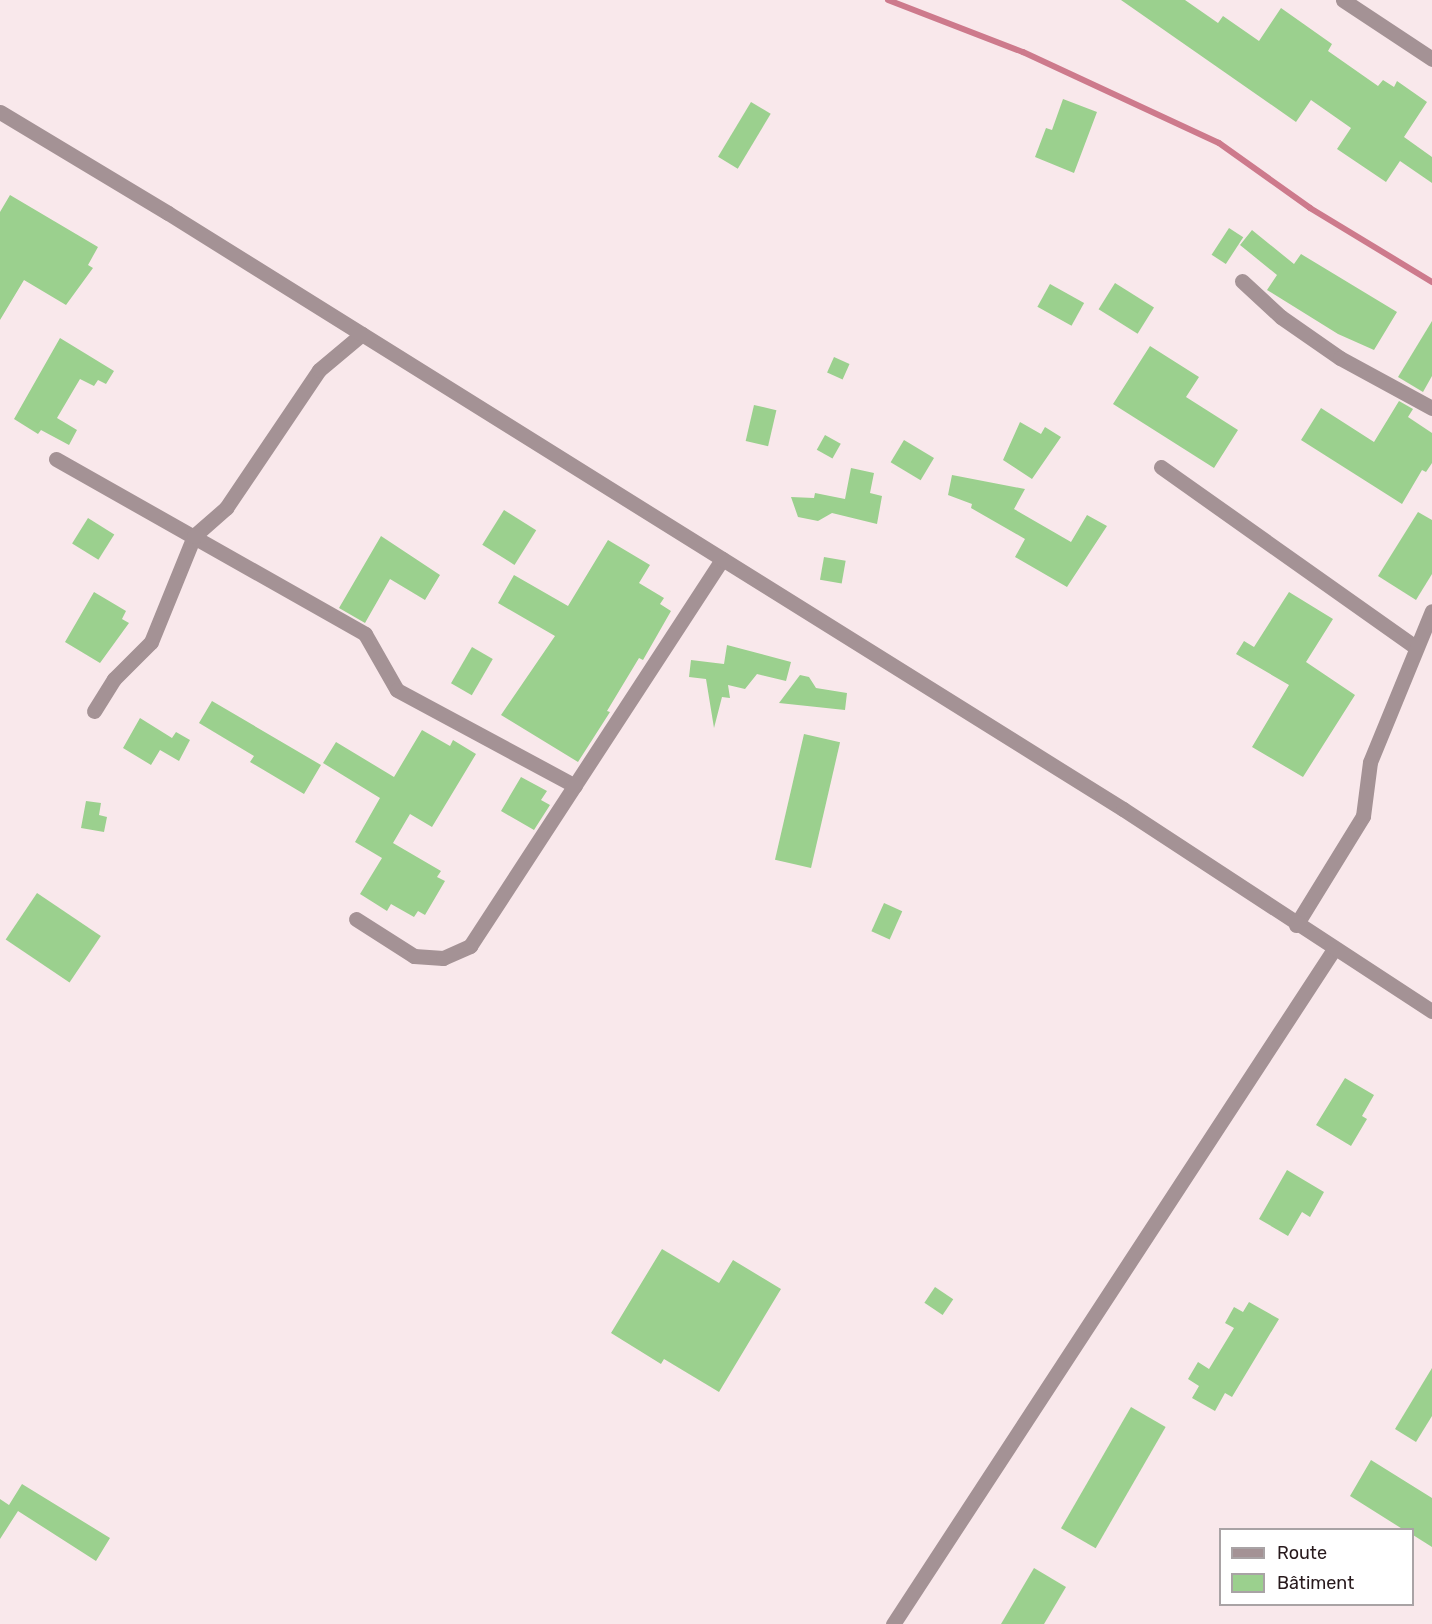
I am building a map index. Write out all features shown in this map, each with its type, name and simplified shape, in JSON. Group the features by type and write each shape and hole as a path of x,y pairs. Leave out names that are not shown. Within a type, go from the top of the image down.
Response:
{"street":[{"path":"1343,0 1432,59"},
{"path":"0,112 362,334 1123,809 1296,925 1432,1011"},
{"path":"1242,281 1281,317 1340,358 1432,408"},
{"path":"94,711 114,679 151,642 194,536 226,508 319,370 362,334"},
{"path":"56,459 364,634 397,690 575,786"},
{"path":"1161,466 1415,647"},
{"path":"356,919 414,956 443,958 470,946 722,559"},
{"path":"1296,925 1363,816 1370,762 1415,647 1432,611"},
{"path":"893,1624 1334,948"}],"building":[{"path":"1121,0 1185,0 1218,23 1223,16 1259,41 1281,8 1332,44 1328,51 1378,86 1383,80 1394,87 1397,81 1427,102 1404,137 1432,157 1432,183 1400,161 1386,182 1337,149 1351,128 1311,100 1296,122"},
{"path":"1063,99 1097,112 1074,173 1035,157 1046,128 1052,130"},
{"path":"751,102 771,114 738,169 718,157"},
{"path":"10,195 98,247 88,265 93,268 66,305 24,280 0,320 0,212"},
{"path":"1229,228 1243,237 1226,264 1212,255"},
{"path":"1252,230 1294,264 1301,254 1397,312 1374,350 1338,334 1267,290 1277,275 1240,245"},
{"path":"1115,283 1154,307 1138,334 1099,309"},
{"path":"1050,284 1084,303 1072,326 1037,307"},
{"path":"1432,321 1432,376 1423,392 1398,377"},
{"path":"60,338 114,371 106,384 98,380 94,386 80,379 57,418 77,430 69,445 41,430 38,434 14,419"},
{"path":"1150,346 1199,377 1186,397 1238,430 1214,468 1113,404"},
{"path":"834,357 850,364 843,379 827,373"},
{"path":"1399,401 1413,409 1408,417 1432,433 1432,463 1426,472 1422,470 1402,504 1301,440 1321,408 1374,442"},
{"path":"754,405 776,410 768,446 746,441"},
{"path":"1020,422 1041,434 1045,427 1061,437 1032,479 1003,460"},
{"path":"825,435 841,444 833,459 817,450"},
{"path":"904,440 934,458 921,480 891,462"},
{"path":"851,468 874,473 870,493 882,496 877,524 832,513 818,521 798,517 791,497 814,498 815,493 845,499"},
{"path":"952,475 1025,489 1014,509 1071,542 1087,515 1107,526 1067,587 1015,557 1025,539 971,508 972,504 948,495"},
{"path":"504,510 536,530 514,565 482,545"},
{"path":"1418,512 1432,520 1432,574 1416,600 1378,576"},
{"path":"88,518 114,534 98,560 72,543"},
{"path":"381,536 440,575 425,600 390,579 365,623 339,608"},
{"path":"608,540 650,565 639,583 664,598 660,604 671,611 643,660 639,658 607,711 610,712 578,762 501,715 555,636 498,603 514,575 568,606"},
{"path":"824,557 846,561 842,583 820,580"},
{"path":"94,592 126,611 122,619 129,623 100,663 65,642"},
{"path":"1289,592 1333,619 1306,662 1355,695 1303,777 1252,747 1289,685 1236,654 1244,641 1254,647"},
{"path":"727,645 791,662 786,681 757,674 745,689 728,685 730,698 722,697 714,728 706,679 689,677 691,660 724,664"},
{"path":"472,647 493,659 472,695 451,683"},
{"path":"800,675 809,677 816,688 847,693 845,710 779,703"},
{"path":"212,701 321,765 304,794 250,762 254,756 199,723"},
{"path":"140,718 172,738 176,732 190,740 179,761 160,750 151,765 123,748"},
{"path":"422,730 450,746 453,740 476,754 432,827 410,814 393,843 441,871 437,877 445,881 425,915 418,911 414,917 391,904 387,911 360,894 382,858 355,842 380,798 323,763 336,742 394,777"},
{"path":"804,734 840,742 811,868 775,860"},
{"path":"521,777 547,791 541,800 550,805 534,830 501,811"},
{"path":"86,801 101,803 99,815 107,817 104,832 81,828"},
{"path":"37,893 101,936 70,982 6,939"},
{"path":"884,903 902,911 890,939 871,931"},
{"path":"1345,1078 1374,1095 1362,1116 1367,1119 1351,1146 1316,1125"},
{"path":"1287,1170 1324,1192 1310,1217 1302,1212 1288,1236 1259,1219"},
{"path":"662,1249 719,1283 733,1260 781,1289 719,1392 664,1359 661,1364 611,1333"},
{"path":"935,1287 953,1299 943,1315 924,1303"},
{"path":"1249,1302 1279,1319 1232,1397 1225,1393 1215,1411 1192,1398 1199,1386 1188,1379 1198,1362 1209,1369 1234,1328 1225,1323 1234,1307 1243,1312"},
{"path":"1432,1368 1432,1416 1416,1442 1395,1429"},
{"path":"1131,1407 1166,1427 1096,1548 1061,1528"},
{"path":"1371,1460 1432,1498 1432,1547 1414,1536 1414,1528 1401,1528 1350,1496"},
{"path":"22,1484 110,1538 96,1561 18,1511 0,1539 0,1499 9,1505"},
{"path":"1034,1568 1066,1587 1044,1624 1001,1624"}],"waterway":[{"path":"888,0 1023,52 1219,143 1310,208 1432,282"}]}
